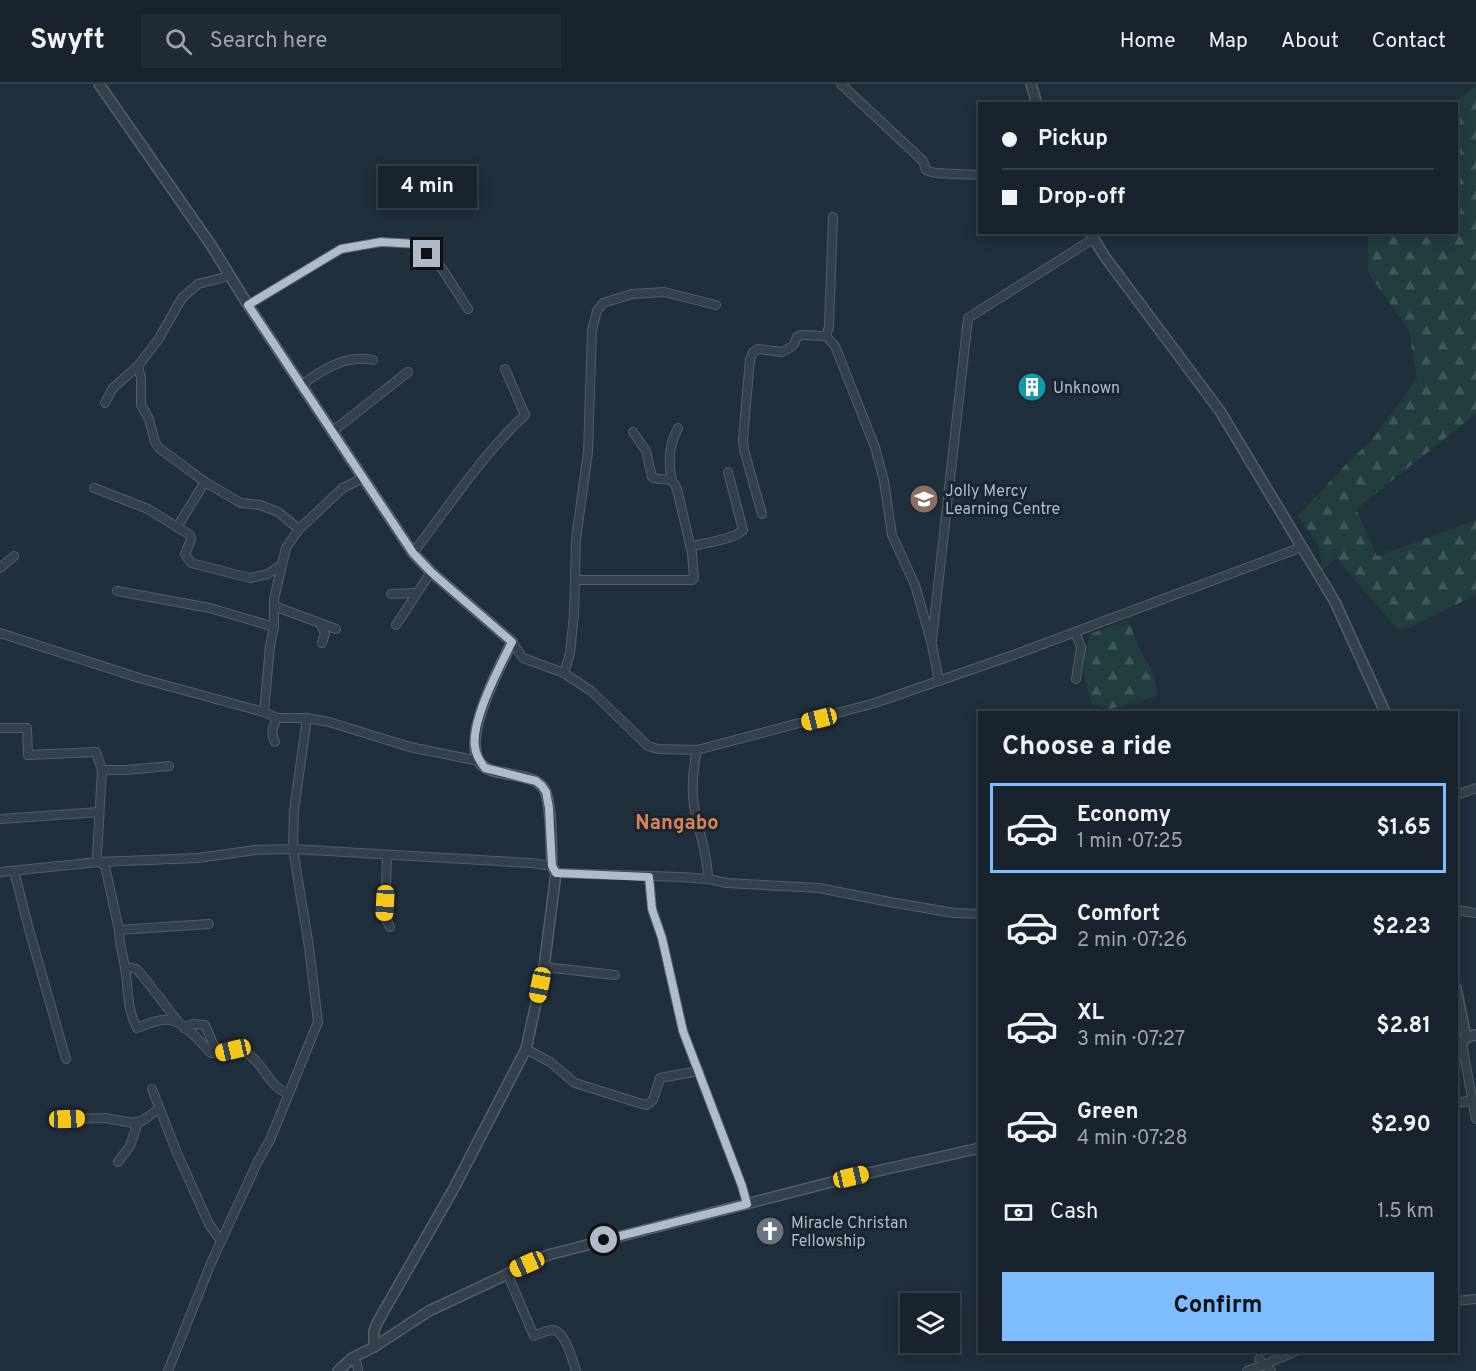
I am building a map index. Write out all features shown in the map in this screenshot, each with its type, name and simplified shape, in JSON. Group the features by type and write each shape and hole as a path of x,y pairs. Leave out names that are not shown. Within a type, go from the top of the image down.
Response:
{"street":[{"path":"99,84 211,244 229,276 413,553 431,572 512,642 523,658 564,674 591,691 648,746 658,749 697,750 875,703 1302,548"},
{"path":"841,84 923,162 926,170 935,173 978,176"},
{"path":"1030,84 1036,102"},
{"path":"826,336 829,327 833,217"},
{"path":"932,645 968,318 1092,236 1105,258 1220,411 1335,602 1386,711"},
{"path":"248,305 341,249 381,242 419,244 443,270 468,309"},
{"path":"105,403 113,388 138,366 158,340 182,298 198,284 229,276"},
{"path":"564,674 570,653 576,580 576,539 588,452 592,330 597,310 603,303 613,299 647,292 664,292 716,305"},
{"path":"762,514 743,439 750,359 753,352 758,349 782,352 793,346 797,337 801,335 826,336 835,346 875,447 884,481 892,535 915,585 932,645 939,681"},
{"path":"302,385 337,363 361,357 373,360"},
{"path":"138,366 141,378 141,405 149,420 155,442 205,482 241,503 260,505 278,512 299,528"},
{"path":"413,553 486,457 508,430 525,415 505,369"},
{"path":"333,431 408,372"},
{"path":"576,580 692,580 694,578 677,489 672,481 670,454 673,437 678,428"},
{"path":"633,432 646,451 652,477 672,481"},
{"path":"690,548 706,542 738,536 742,530 728,472"},
{"path":"264,712 268,656 274,627 273,606 286,549 299,528 343,488 363,478"},
{"path":"177,527 205,482"},
{"path":"94,488 148,509 191,537 185,555 191,563 250,578 268,574 281,566"},
{"path":"0,568 14,556"},
{"path":"396,625 431,572"},
{"path":"117,591 210,608 274,627"},
{"path":"391,594 416,592"},
{"path":"273,606 336,629"},
{"path":"321,624 325,634 322,643"},
{"path":"1075,632 1081,647 1076,679"},
{"path":"0,633 140,678 264,712 277,718 307,718 410,747 479,761"},
{"path":"374,1347 374,1331 377,1323 453,1190 526,1049 544,967 554,870 546,792 536,781 485,768 479,761 474,746 477,726 493,679 512,642"},
{"path":"275,742 272,737 272,728 277,718"},
{"path":"168,1371 220,1241 270,1140 283,1110 287,1093 318,1022 309,947 293,849 294,810 307,718"},
{"path":"0,728 27,728 28,755 96,752 102,770 97,856 99,862 105,866 119,930 129,1014 137,1028 153,1022 170,1020 183,1027 193,1024 205,1025 217,1053"},
{"path":"697,750 692,774 692,789 707,862 708,879"},
{"path":"102,770 169,766"},
{"path":"1458,794 1476,788"},
{"path":"0,819 99,812"},
{"path":"0,872 99,862 198,858 255,850 293,849 531,862 554,870 819,888 890,903 954,913 978,914"},
{"path":"387,855 385,917 390,927"},
{"path":"14,871 66,1059"},
{"path":"649,877 652,909 662,938 683,1031 747,1204"},
{"path":"1458,910 1476,913"},
{"path":"119,930 209,924"},
{"path":"125,967 136,969 183,1027 212,1053 243,1051 260,1064 281,1091 287,1093"},
{"path":"544,967 615,975"},
{"path":"1458,1000 1476,1119"},
{"path":"526,1049 550,1062 575,1083 647,1105 653,1100 660,1078 699,1071"},
{"path":"152,1089 209,1224 220,1241"},
{"path":"1458,1103 1473,1100"},
{"path":"67,1119 105,1118 138,1122 159,1109"},
{"path":"118,1162 130,1146 138,1122"},
{"path":"338,1371 352,1358 374,1347 429,1311 548,1255 685,1218 978,1148"},
{"path":"507,1273 534,1336 552,1330 558,1332 564,1337 576,1371"},
{"path":"1458,1301 1476,1299"},
{"path":"1247,1371 1261,1362 1291,1353"},
{"path":"352,1358 357,1364 358,1371"},
{"path":"1261,1362 1271,1371"}],"green space":[{"path":"1476,85 1476,414 1356,509 1377,556 1476,520 1476,595 1400,632 1336,558 1322,571 1319,545 1298,516 1348,462 1371,441 1417,378 1409,331 1368,272 1368,234 1458,234 1458,102 1456,102"},
{"path":"1128,620 1141,652 1153,672 1158,695 1141,702 1110,709 1092,704 1084,669 1090,634"}],"place":[{"name":"Unknown","path":"1032,387"},
{"name":"Jolly Mercy Learning Centre","path":"924,499"},
{"name":"Miracle Christan Fellowship","path":"770,1231"}],"district":[{"name":"Nangabo","path":"677,822"}],"route":[{"path":"427,254 419,244 381,242 341,249 248,305 413,553 431,572 512,642 493,679 477,726 474,746 479,761 485,768 536,781 546,792 552,866 556,873 649,877 652,909 662,938 683,1031 747,1204 604,1240"}]}
